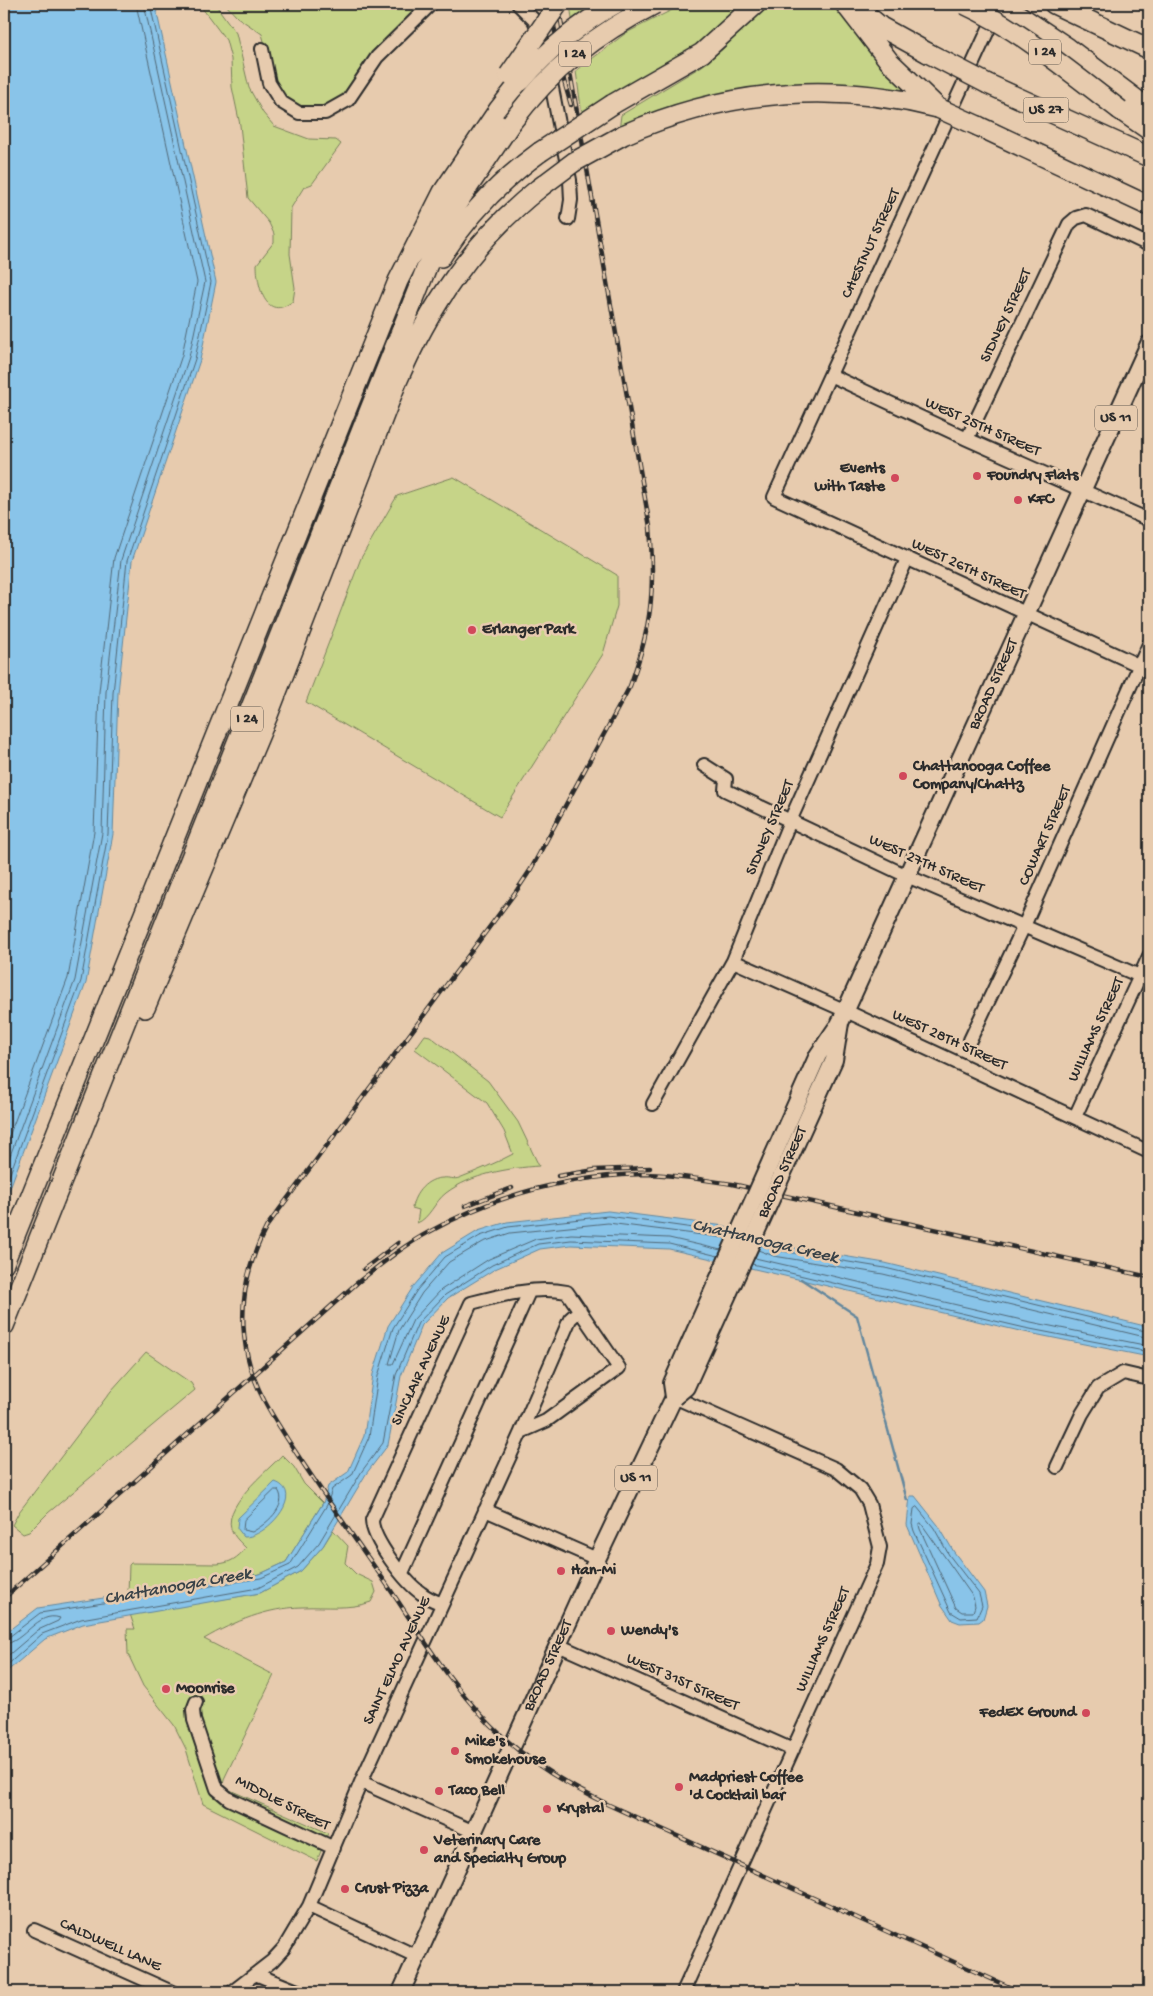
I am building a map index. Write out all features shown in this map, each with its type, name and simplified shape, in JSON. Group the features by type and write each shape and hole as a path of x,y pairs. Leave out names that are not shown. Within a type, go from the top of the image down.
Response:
{"highway":[{"path":"515,78 558,4"},
{"name":"I 24","path":"4,1263 398,281 443,192 498,108 515,78 567,36 615,4"},
{"name":"I 24","path":"4,1326 434,248 454,208 510,123 548,77 584,46 655,4"},
{"path":"412,305 460,227 515,170 613,104 702,52 756,4"},
{"path":"845,4 889,61 938,108"},
{"name":"US 27","path":"853,4 881,26 928,53 988,84 1149,157"},
{"name":"I 24","path":"964,4 1008,28 1049,56 1149,109"},
{"name":"I 24","path":"1001,4 1068,48 1127,97 1149,130"},
{"path":"1054,4 1149,49"},
{"path":"89,1115 108,1092 215,845 412,347 438,300 468,258 494,228 538,189 574,162 624,135 687,111 731,100 776,93 846,92 892,98 938,108 1149,206"},
{"path":"1127,97 1149,99"}],"main road":[{"name":"BROAD STREET","path":"401,1992 597,1559 674,1397 672,1384 818,1055 843,1017 1149,344"}],"street":[{"path":"262,49 269,83 281,102 299,114 325,113 348,100 382,51 431,4"},
{"path":"518,4 534,20 542,42 570,180 571,200 568,219"},
{"name":"CHESTNUT STREET","path":"774,497 1001,4"},
{"name":"SIDNEY STREET","path":"967,439 1069,224 1076,218 1086,216 1149,245"},
{"name":"WEST 25TH STREET","path":"830,375 967,439 1149,520"},
{"name":"WEST 26TH STREET","path":"774,497 1144,668"},
{"name":"SIDNEY STREET","path":"653,1104 733,961 790,821 907,559"},
{"name":"COWART STREET","path":"970,1040 1144,668 1149,644"},
{"name":"WEST 27TH STREET","path":"704,765 726,779 725,790 907,876 1145,978"},
{"name":"WILLIAMS STREET","path":"1075,1117 1145,978 1149,956"},
{"name":"WEST 28TH STREET","path":"733,961 843,1017 1075,1117 1149,1152"},
{"name":"SINCLAIR AVENUE","path":"442,1604 421,1593 402,1573 374,1535 372,1520 471,1304 550,1289 567,1292 619,1368 546,1421 522,1432"},
{"path":"402,1573 529,1292"},
{"name":"SAINT ELMO AVENUE","path":"232,1992 284,1948 309,1906 361,1782 522,1432 570,1319 580,1310"},
{"path":"1058,1467 1082,1414 1098,1388 1124,1373 1149,1379"},
{"name":"WILLIAMS STREET","path":"674,1397 836,1469 860,1489 869,1504 880,1547 877,1564 683,1992"},
{"path":"485,1510 597,1559"},
{"name":"WEST 31ST STREET","path":"558,1645 792,1750"},
{"name":"MIDDLE STREET","path":"196,1702 194,1720 217,1789 229,1799 334,1848"},
{"path":"361,1782 474,1832"},
{"path":"309,1906 418,1957"},
{"name":"CALDWELL LANE","path":"34,1930 172,1992"},
{"path":"255,1974 300,1992"}],"green space":[{"path":"199,4 215,4 236,33 249,88 263,113 274,126 309,139 336,140 341,144 312,184 304,187 291,208 290,254 295,288 293,301 283,307 269,304 264,299 261,291 257,264 274,242 274,234 269,223 248,198 240,125 232,87 231,59 226,40"},
{"path":"225,4 423,4 375,49 340,99 326,107 312,109 298,106 287,100 277,89 262,34 237,17"},
{"path":"570,4 593,4 572,19"},
{"path":"684,4 727,4 739,10 713,39 582,115 576,71 626,33"},
{"path":"767,4 831,4 863,41 922,98 793,84 738,90 619,131 621,115 702,66 723,49"},
{"name":"Erlanger Park","path":"454,477 617,575 617,606 603,654 500,817 306,702 361,558 397,496"},
{"path":"425,1035 430,1036 488,1081 518,1122 539,1166 503,1170 456,1186 439,1200 425,1218 417,1223 419,1210 412,1208 415,1197 422,1187 437,1179 459,1178 513,1154 504,1131 487,1103 415,1049"},
{"path":"146,1352 191,1383 195,1390 48,1513 29,1532 23,1534 12,1525 19,1512 111,1391"},
{"path":"282,1455 294,1467 304,1484 323,1503 286,1562 260,1574 128,1594 129,1565 131,1563 217,1564 230,1561 240,1555 246,1548 233,1533 230,1523 232,1513 238,1502 256,1480"},
{"path":"333,1530 348,1546 345,1563 356,1574 373,1582 376,1592 371,1602 346,1607 302,1607 276,1610 239,1621 204,1639 274,1675 224,1779 223,1787 328,1833 317,1861 203,1804 186,1749 174,1725 143,1686 128,1654 127,1629 135,1629 130,1614 260,1593 301,1571 323,1546"}],"water":[{"path":"4,4 155,4 216,282 200,360 132,561 118,693 113,834 86,983 4,1204"},
{"name":"Chattanooga Creek","path":"608,1211 725,1226 777,1245 885,1263 1149,1327 1149,1357 1024,1332 669,1249 571,1245 540,1249 495,1269 448,1298 422,1325 401,1376 388,1445 366,1474 323,1546 301,1571 260,1593 83,1624 45,1639 4,1674 4,1634 38,1608 260,1574 286,1562 323,1503 328,1486 348,1472 364,1436 373,1374 388,1326 413,1287 442,1253 478,1231 507,1222"},
{"path":"275,1482 284,1488 287,1495 280,1514 263,1530 244,1537 237,1528 238,1518"},
{"path":"910,1496 915,1496 938,1525 954,1552 984,1592 987,1606 983,1619 979,1622 960,1623 952,1620 941,1604 907,1525"}],"waterway":[{"path":"801,1279 857,1316 907,1500"}],"railway":[{"path":"550,4 564,81 571,105"},
{"path":"558,4 650,527 652,589 643,645 630,686 531,869 267,1226 253,1258 245,1290 243,1323 248,1358 261,1395 281,1429 423,1640 469,1701 504,1738 528,1758 581,1791 609,1805 1020,1992"},
{"path":"558,1176 595,1170 650,1168"},
{"path":"4,1598 357,1283 419,1237 480,1208 533,1190 560,1183 644,1174 732,1184 1149,1277"},
{"path":"465,1206 512,1188"},
{"path":"364,1269 398,1243"}],"place":[{"name":"Foundry Flats","path":"977,476"},
{"name":"Events with Taste","path":"895,478"},
{"name":"KFC","path":"1018,500"},
{"name":"Erlanger Park","path":"472,630"},
{"name":"Chattanooga Coffee Company/Chattz","path":"903,776"},
{"name":"Han-Mi","path":"561,1571"},
{"name":"Wendy's","path":"611,1631"},
{"name":"Moonrise","path":"166,1689"},
{"name":"FedEx Ground","path":"1086,1713"},
{"name":"Mike's Smokehouse","path":"455,1751"},
{"name":"Madpriest Coffee 'd Cocktail bar","path":"679,1787"},
{"name":"Taco Bell","path":"439,1791"},
{"name":"Krystal","path":"547,1809"},
{"name":"Veterinary Care and Specialty Group","path":"424,1850"},
{"name":"Crust Pizza","path":"345,1889"}]}
